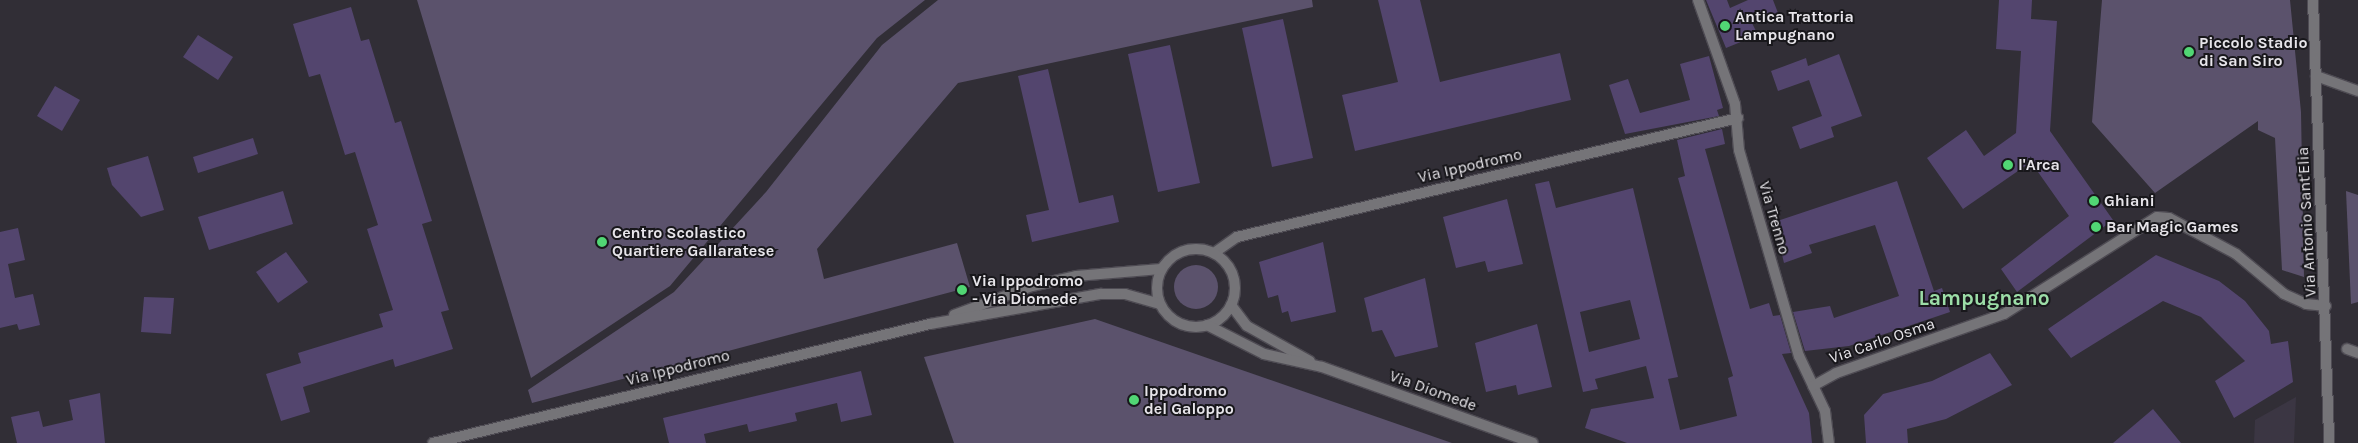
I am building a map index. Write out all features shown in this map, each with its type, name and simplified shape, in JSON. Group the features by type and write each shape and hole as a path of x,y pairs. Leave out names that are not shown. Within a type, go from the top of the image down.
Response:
{"street":[{"name":"Via Trenno","path":"1698,0 1720,52 1738,118 1738,144 1799,356 1825,411 1829,443"},
{"name":"Via Antonio Sant'Elia","path":"2313,0 2326,306 2329,443"},
{"path":"2316,76 2358,91"},
{"name":"Via Ippodromo","path":"1214,253 1237,237 1738,118"},
{"name":"Via Carlo Osma","path":"1813,386 1836,373 2004,314 2157,217 2169,218 2236,254 2284,294 2306,304 2326,306"},
{"path":"1187,249 1214,253 1233,276 1231,305 1206,325 1179,323 1160,304 1156,286 1161,269 1187,249"},
{"name":"Via Ippodromo","path":"930,324 1032,286 1103,271 1161,269"},
{"name":"Via Ippodromo","path":"433,443 930,324 1101,294 1140,296 1160,304"},
{"name":"Via Diomede","path":"1231,305 1247,326 1322,367"},
{"name":"Via Diomede","path":"1206,325 1264,354 1322,367 1533,443"},
{"path":"2347,349 2358,353"}],"shaded area":[{"name":"Centro Scolastico Quartiere Gallaratese","path":"417,0 925,0 877,38 670,286 531,378"},
{"path":"938,0 1312,0 1313,7 958,83 817,249 824,279 957,243 970,287 532,403 528,390 674,292 766,192 882,45"},
{"name":"Piccolo Stadio di San Siro","path":"2102,0 2290,0 2301,112 2304,277 2282,270 2275,138 2258,130 2258,121 2155,193 2092,122"},
{"path":"2346,191 2358,195 2358,302 2351,304"},
{"path":"1196,265 1208,269 1214,275 1218,287 1214,299 1208,305 1196,309 1184,305 1178,299 1174,287 1178,275 1184,269"},
{"name":"Ippodromo del Galoppo","path":"1095,319 1452,443 954,443 924,357"},
{"path":"2296,397 2294,443 2254,443 2255,420"}],"building":[{"path":"1378,0 1420,0 1440,82 1560,53 1571,100 1355,151 1342,95 1398,82"},
{"path":"1706,0 1727,0 1730,8 1748,0 1773,0 1778,13 1752,23 1758,35 1726,48"},
{"path":"1999,0 2032,0 2031,19 2057,21 2050,131 2113,220 2017,292 2001,269 2069,216 2031,162 1963,209 1927,158 1966,130 1984,156 2016,133 2021,51 1996,49"},
{"path":"351,7 361,41 369,39 395,123 401,121 432,221 422,224 449,310 441,312 453,349 395,367 393,359 303,387 310,412 281,421 266,374 301,363 298,353 383,327 379,314 393,310 367,229 378,225 355,152 345,155 320,74 309,77 293,24"},
{"path":"1283,19 1313,158 1272,167 1242,28"},
{"path":"198,35 233,57 218,80 183,57"},
{"path":"1170,45 1200,183 1158,192 1128,54"},
{"path":"1839,54 1862,116 1831,127 1834,137 1800,149 1792,127 1822,116 1809,80 1778,91 1771,71 1806,58 1808,66"},
{"path":"1709,56 1723,108 1717,110 1719,116 1625,134 1609,85 1628,79 1640,113 1690,100 1680,64"},
{"path":"1048,69 1079,203 1113,195 1119,222 1032,242 1026,215 1049,210 1018,76"},
{"path":"55,86 80,100 62,131 37,116"},
{"path":"1722,129 1725,144 1705,149 1750,309 1769,303 1773,316 1780,315 1791,353 1782,354 1809,413 1812,443 1627,443 1585,428 1591,409 1654,398 1646,366 1595,379 1598,389 1583,392 1535,184 1549,181 1556,208 1633,188 1678,377 1668,379 1680,430 1737,416 1728,378 1733,376 1678,178 1685,176 1677,140","holes":["1630,300 1640,339 1589,352 1580,312"]},
{"path":"253,138 258,154 198,173 193,157"},
{"path":"148,156 164,210 141,217 112,185 107,168"},
{"path":"1897,181 1934,291 1942,288 1950,312 1849,346 1805,351 1793,312 1830,306 1834,318 1899,296 1875,225 1809,245 1812,253 1784,263 1774,222"},
{"path":"283,191 293,224 209,250 198,217"},
{"path":"1507,199 1523,264 1488,272 1485,261 1456,268 1443,217"},
{"path":"18,228 25,260 8,264 15,298 33,294 40,325 19,330 17,324 0,328 0,232"},
{"path":"1323,242 1336,312 1291,322 1288,311 1282,313 1278,295 1268,298 1259,262"},
{"path":"286,252 308,282 278,303 256,272"},
{"path":"2156,255 2219,281 2245,301 2269,331 2271,344 2288,341 2293,382 2234,418 2215,381 2245,361 2201,317 2163,301 2071,358 2048,329"},
{"path":"1425,278 1438,347 1395,357 1382,330 1372,332 1364,298"},
{"path":"144,297 174,298 171,334 141,332"},
{"path":"1537,324 1552,387 1518,395 1516,385 1486,392 1475,343"},
{"path":"1990,353 2012,385 1946,419 1907,429 1908,443 1866,443 1864,415 1883,394 1932,381"},
{"path":"861,371 872,415 841,422 837,403 795,413 797,421 749,432 747,424 704,434 706,443 669,443 663,418"},
{"path":"100,393 105,443 17,443 11,417 39,411 43,427 73,420 69,400"},
{"path":"2153,409 2181,443 2113,443"}],"place":[{"name":"Antica Trattoria Lampugnano","path":"1725,26"},
{"name":"Piccolo Stadio di San Siro","path":"2189,52"},
{"name":"l'Arca","path":"2008,165"},
{"name":"Ghiani","path":"2094,201"},
{"name":"Bar Magic Games","path":"2096,227"},
{"name":"Centro Scolastico Quartiere Gallaratese","path":"602,242"},
{"name":"Via Ippodromo - Via Diomede","path":"962,290"},
{"name":"Ippodromo del Galoppo","path":"1134,400"}],"district":[{"name":"Lampugnano","path":"1984,298"}]}
